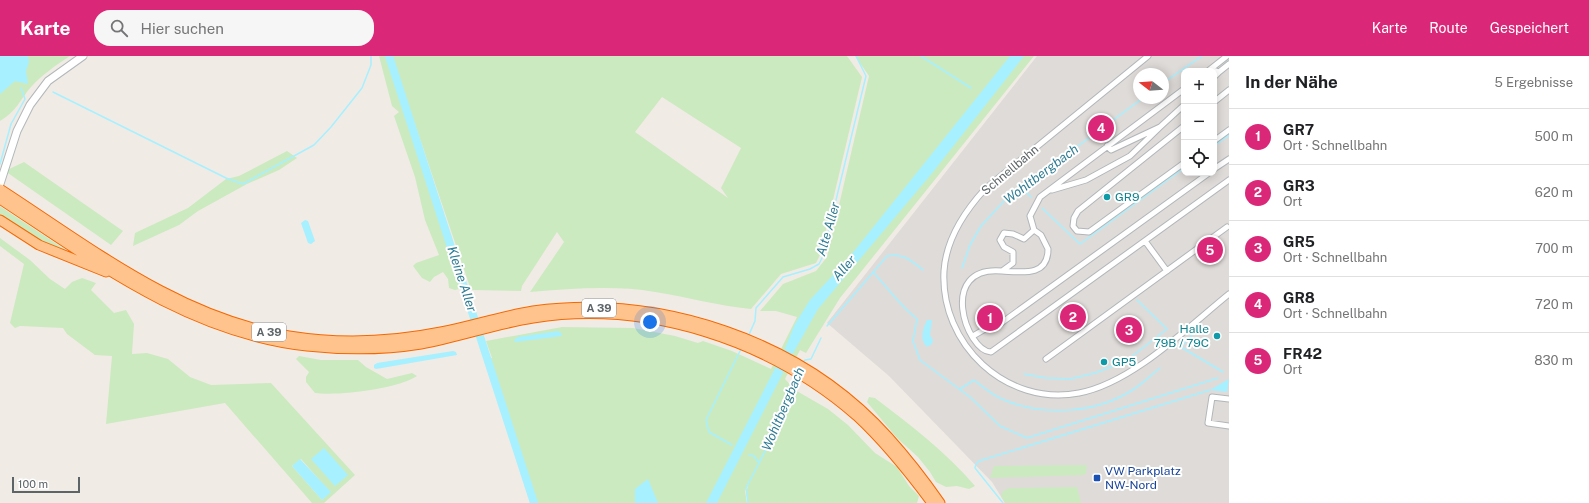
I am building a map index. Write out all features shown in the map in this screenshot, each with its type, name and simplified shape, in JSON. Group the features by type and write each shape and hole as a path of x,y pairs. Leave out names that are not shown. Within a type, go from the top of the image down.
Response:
{"highway":[{"name":"A 39","path":"0,189 4,198 127,281 173,307 202,320 245,334 290,344 322,348 381,348 421,344 454,333 499,322 590,314 634,317 698,326 806,374 836,390 887,436 920,475 940,503"},
{"name":"A 39","path":"4,198 150,286 197,309 229,322 290,336 342,341 396,339 454,333"},
{"path":"0,220 39,245 127,281"},
{"name":"A 39","path":"806,374 842,404 883,442 932,503"}],"street":[{"path":"0,184 17,131 30,105 48,82 83,56"},
{"name":"Schnellbahn","path":"1148,56 985,189 974,201 956,230 946,259 944,289 950,317 967,349 978,362 993,374 1017,387 1060,395 1094,389 1128,374 1229,294"},
{"path":"1212,68 1227,56"},
{"path":"1219,72 1229,64"},
{"path":"1217,100 1229,90"},
{"path":"1181,91 1040,197 1030,216 1034,230 1046,241 1048,256 1045,263 1035,271 1018,272 994,270 978,275 968,282 962,291 961,309 973,336 980,347 992,352 1229,180"},
{"path":"1048,191 1086,180 1130,156 1181,108"},
{"path":"1107,146 1111,150 1160,127"},
{"path":"1181,128 1078,211 1074,218 1073,226 1077,231 1089,232 1181,165"},
{"path":"1215,140 1229,130"},
{"path":"1217,168 1229,159"},
{"path":"973,336 985,329 993,329 1205,176"},
{"path":"1046,359 1228,227"},
{"path":"1018,272 1013,263 1013,252 1004,247 1000,240 1004,233 1013,234 1024,239 1034,230"},
{"path":"1145,241 1167,271"},
{"path":"1002,271 1013,263"},
{"path":"1229,399 1212,397 1208,423 1229,426"}],"shaded area":[{"path":"1037,56 1229,56 1229,503 1005,503 992,482 889,376 827,323"}],"green space":[{"path":"0,56 70,56 40,78 31,87 15,109 0,121"},
{"path":"379,56 386,56 463,288 455,290 449,288 448,279 443,272 434,277 430,282 422,278 413,266 416,263 439,255 425,220 415,177 394,116 399,112 392,106"},
{"path":"392,56 847,56 862,77 820,255 816,263 781,274 751,309 640,290 592,288 530,292 564,242 557,232 522,286 521,291 471,290","holes":["662,97 741,148 721,188 728,198 635,132"]},
{"path":"855,56 1034,56 840,298 806,353 800,350 785,379 795,390 828,409 848,425 875,453 897,467 909,486 919,496 917,503 748,503 746,493 749,481 745,491 747,503 531,503 486,358 492,358 486,341 562,327 633,328 675,336 698,343 703,341 732,351 771,369 797,317 776,311 760,311 783,284 816,271 827,257 869,76"},
{"path":"287,151 297,158 279,170 247,184 198,211 179,225 133,246 135,233 188,208 226,179 239,176"},
{"path":"24,162 123,231 111,245 5,171"},
{"path":"0,206 81,260 56,251 0,217"},
{"path":"0,238 30,260 50,279 65,289 72,282 82,278 96,283 91,290 114,313 126,310 134,324 132,354 147,353 168,359 190,377 211,385 271,383 355,475 324,503 312,503 225,403 106,424 112,356 95,355 67,334 63,328 20,326 15,328 10,323 24,264 0,246","holes":["301,459 330,492 322,500 292,466"]},
{"path":"299,356 321,360 358,360 366,367 387,379 412,373 417,376 408,381 382,388 353,392 325,394 315,393 306,382 306,377 309,372 296,359"},
{"path":"869,397 875,398 928,439 964,473 975,486 969,489 957,486 946,487 936,482 918,457 897,438 867,402"},
{"path":"1087,465 1086,474 1083,475 990,478 994,466"},
{"path":"1077,487 1081,503 1005,503 1001,496 1003,491 1010,488"}],"water":[{"path":"0,56 28,56 29,62 26,71 28,84 15,81 0,94"},
{"name":"Aller","path":"1010,56 1024,56 933,172 818,309 792,355 717,503 706,503 784,351 795,324 810,300 847,260"},
{"path":"305,220 308,221 315,241 311,244 308,243 301,223"},
{"path":"927,320 932,320 930,335 933,340 932,344 927,347 922,337"},
{"path":"558,331 562,336 515,342 514,340 518,337"},
{"path":"453,351 456,352 457,355 376,369 374,368 374,365 377,363"},
{"path":"1229,379 1227,392 1210,390"},
{"path":"324,448 348,475 335,486 311,459"},
{"path":"300,459 331,492 322,500 292,466"},
{"path":"648,479 658,503 635,503 635,489"}],"waterway":[{"path":"53,92 226,178 243,184 314,145 331,127 362,88 371,65 371,56"},
{"name":"Kleine Aller","path":"389,56 534,503"},
{"name":"Alte Aller","path":"748,337 755,321 756,308 783,277 810,269 819,264 822,258 866,76 856,56"},
{"path":"921,56 971,88"},
{"name":"Wohltbergbach","path":"1169,79 1202,56"},
{"path":"0,164 11,124 25,99 21,88"},
{"name":"Wohltbergbach","path":"962,268 970,245 981,226 1005,200 1135,104"},
{"path":"1217,144 1229,135"},
{"path":"1042,208 1080,244 1181,170"},
{"path":"1021,187 1031,197"},
{"name":"Wohltbergbach","path":"827,326 887,256 902,256 911,260 923,270"},
{"path":"873,272 900,303 917,319 913,341 920,360 970,397 1000,426 1027,438 1218,378"},
{"path":"1024,374 1046,378 1070,379 1095,373 1126,361 1167,329 1137,300"},
{"path":"1193,334 1181,347 1223,372"},
{"name":"Wohltbergbach","path":"802,363 805,360 811,359 821,338"},
{"name":"Alte Aller","path":"732,445 709,432 706,420 741,349"},
{"path":"960,389 974,380 988,391 1002,399 1018,405 1035,409 1069,410 1103,404 1119,397 1137,387 1160,368"},
{"name":"Wohltbergbach","path":"759,463 772,437 773,430 795,375"},
{"path":"1003,503 975,468 979,461 1210,390"},
{"name":"Alte Aller","path":"748,503 746,488 759,463 754,456 749,455"}],"place":[{"name":"GR8","path":"1101,128"},
{"name":"GR9","path":"1107,197"},
{"name":"FR42","path":"1210,250"},
{"name":"GR3","path":"1073,317"},
{"name":"GR7","path":"990,318"},
{"name":"GR5","path":"1129,330"},
{"name":"Halle 79B / 79C","path":"1217,336"},
{"name":"GP5","path":"1104,362"},
{"name":"VW Parkplatz NW-Nord","path":"1097,478"}]}
